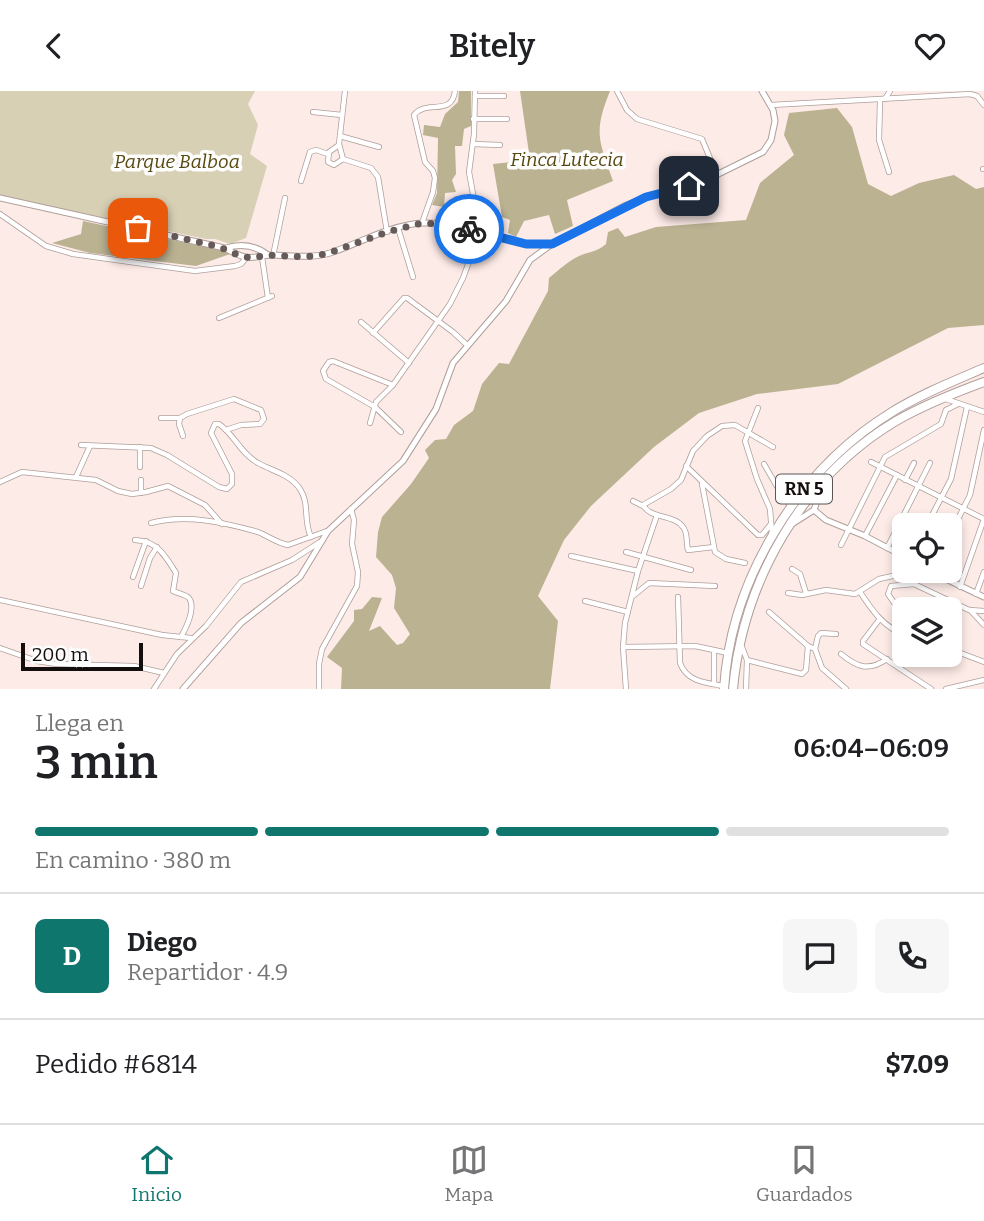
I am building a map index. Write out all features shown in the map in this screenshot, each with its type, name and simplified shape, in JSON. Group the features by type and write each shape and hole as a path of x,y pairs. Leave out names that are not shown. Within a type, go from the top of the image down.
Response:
{"highway":[{"name":"RN 5","path":"723,687 741,606 772,535 791,506 819,472 861,434 893,411 984,368"},
{"name":"RN 5","path":"723,687 760,578 789,525 822,483 870,439 894,422 942,398 984,382"}],"main road":[{"path":"183,689 241,623 300,577 312,550 328,531 406,457 436,409 449,371 467,345 506,301 530,260 552,244 646,197 698,184 756,156 767,147 774,125 771,106 762,91"},
{"path":"0,198 226,248 246,258 326,254 398,228 422,223 454,225 526,244 552,244"},
{"path":"526,244 530,250 530,260"},
{"path":"226,248 236,245 250,246 268,256"},
{"path":"814,510 822,483"},
{"path":"814,510 826,520 892,550"},
{"path":"789,525 805,518 809,511 814,510"},
{"path":"953,583 984,597"}],"street":[{"path":"343,159 339,144 345,91"},
{"path":"422,223 435,178 425,162 414,115 417,110 425,108 444,108 450,103 455,91"},
{"path":"617,91 626,110 637,118 702,139 717,175"},
{"path":"889,172 879,141 882,100 890,91"},
{"path":"370,422 376,402 409,363 463,278 480,232 469,172 475,93 504,96"},
{"path":"771,106 973,93 984,105"},
{"path":"313,111 342,115"},
{"path":"473,119 507,120"},
{"path":"340,136 379,147"},
{"path":"339,144 328,154 327,160 330,165 338,164 343,159"},
{"path":"473,144 500,145"},
{"path":"301,181 310,152 316,150 328,154"},
{"path":"343,159 371,168 379,177 387,232"},
{"path":"219,318 270,297 268,256 285,198"},
{"path":"0,214 46,246 73,254 195,271 235,266 246,258"},
{"path":"398,228 413,277"},
{"path":"373,334 404,299 412,300 467,345"},
{"path":"361,323 409,363"},
{"path":"393,385 334,361 325,366 323,374 326,379 375,407 401,432"},
{"path":"942,398 984,412"},
{"path":"161,418 180,418 233,399 261,410 264,419 260,423 226,430"},
{"path":"841,545 885,457 941,424 946,410 958,404"},
{"path":"933,513 953,472 967,407"},
{"path":"758,408 745,441 770,509 772,535"},
{"path":"180,418 178,424 183,436"},
{"path":"81,445 140,447 167,455 219,487 227,489 232,484 233,477 211,432 217,423 257,463 285,475 299,487 306,503 306,527 311,537"},
{"path":"643,506 681,480 693,451 707,436 722,426 735,425 773,447"},
{"path":"961,513 972,486 984,430"},
{"path":"76,477 90,446"},
{"path":"140,447 140,467"},
{"path":"871,462 984,519 960,587"},
{"path":"905,480 914,463"},
{"path":"887,548 930,463"},
{"path":"764,464 791,506"},
{"path":"686,466 758,535 762,535 772,523"},
{"path":"0,482 22,472 96,479 118,491 141,493 167,486 176,488 211,510 222,524"},
{"path":"865,536 897,475"},
{"path":"141,480 141,493"},
{"path":"702,483 714,547 718,555 745,563"},
{"path":"633,501 644,509 682,525 688,550 714,547"},
{"path":"319,689 322,649 357,586 358,572 352,544 354,520 351,509"},
{"path":"626,689 623,647 628,612 642,557 657,515"},
{"path":"151,523 175,518 222,524 261,533 288,545 328,531"},
{"path":"135,540 146,541 157,547 176,573 173,591 188,597 190,601 188,624 181,638"},
{"path":"133,577 146,541"},
{"path":"141,586 150,558 157,547"},
{"path":"154,689 192,638 206,626 241,582 312,550"},
{"path":"626,552 691,570"},
{"path":"571,557 638,571"},
{"path":"792,569 800,574 806,593"},
{"path":"976,594 984,572"},
{"path":"788,593 802,595 825,590 855,594 879,579 892,576"},
{"path":"632,596 649,583 715,586"},
{"path":"892,600 888,594 891,586 914,584 942,597"},
{"path":"860,592 879,619 892,628"},
{"path":"678,597 680,663 683,671 695,680 723,687 714,650"},
{"path":"0,600 181,638 192,638"},
{"path":"585,601 628,612"},
{"path":"962,606 984,611"},
{"path":"970,610 984,625"},
{"path":"769,612 815,649"},
{"path":"879,619 863,642 932,689"},
{"path":"836,634 821,633 815,649 822,668 846,689"},
{"path":"740,642 747,660 746,689"},
{"path":"623,647 695,646 729,653"},
{"path":"747,660 802,674 806,670 808,646"},
{"path":"0,648 37,661 56,664 134,666 164,673"},
{"path":"841,654 853,664 865,668 879,665 887,659"},
{"path":"962,654 984,662"},
{"path":"946,689 984,680"}],"green space":[{"name":"Parque Balboa","path":"0,91 255,91 248,104 258,125 250,154 267,166 246,238 230,244 0,196"},
{"path":"459,91 471,91 471,126 464,129 462,146 455,146 456,174 452,180 456,192 445,193 444,207 432,205 437,193 438,138 423,135 424,125 440,127 445,114 458,102"},
{"name":"Finca Lutecia","path":"520,91 610,91 601,117 600,136 613,181 567,200 573,226 555,234 549,215 524,221 516,237 508,233 510,220 502,217 493,164 530,160"},
{"path":"837,108 852,127 868,184 891,196 919,183 954,175 976,189 984,187 984,325 948,328 838,384 757,394 699,413 654,447 591,506 564,540 538,596 558,621 550,689 341,689 342,668 327,657 354,621 354,610 362,609 372,597 382,598 369,631 380,626 397,645 403,643 410,634 394,608 396,588 392,575 376,557 382,517 411,484 429,458 425,450 435,440 446,439 454,425 473,411 482,384 499,363 509,364 548,291 549,278 575,258 602,247 606,244 608,232 618,228 625,237 656,227 746,220 760,183 794,155 784,135 789,113"},
{"path":"83,221 230,254 196,266 90,253 52,243 81,234"}],"way so far":[{"path":"138,228 226,248 246,258 326,254 398,228 422,223 469,229"}],"route":[{"path":"469,229 526,244 552,244 646,197 689,186"}]}
